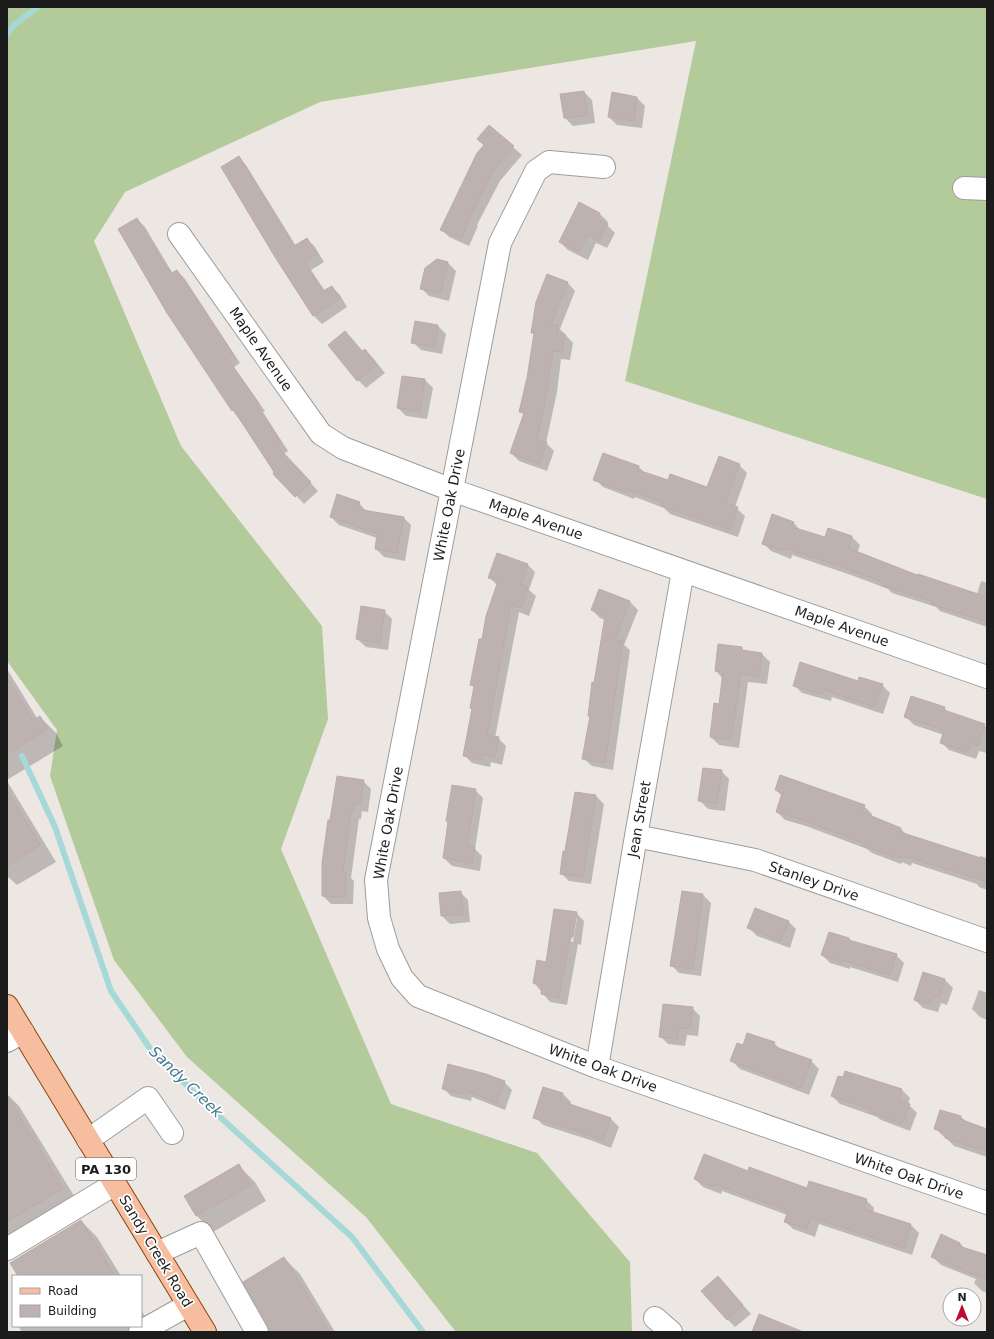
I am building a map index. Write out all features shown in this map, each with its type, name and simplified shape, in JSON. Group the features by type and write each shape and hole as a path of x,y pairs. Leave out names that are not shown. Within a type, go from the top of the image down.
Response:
{"main road":[{"name":"Sandy Creek Road","path":"7,1006 15,1037 88,1140 205,1332"}],"street":[{"name":"White Oak Drive","path":"604,167 549,162 536,171 500,243 376,880 379,918 388,949 402,978 418,996 597,1067 987,1203"},
{"path":"964,188 987,189"},
{"name":"Maple Avenue","path":"179,234 321,434 343,448 452,490 987,677"},
{"name":"Jean Street","path":"597,1067 683,571"},
{"name":"Stanley Drive","path":"636,836 755,860 987,942"},
{"path":"88,1140 148,1098 172,1133"},
{"path":"7,1249 115,1184"},
{"path":"156,1253 201,1233 257,1332"},
{"path":"140,1332 188,1305"},
{"path":"655,1318 671,1332"}],"green space":[{"path":"7,7 987,7 987,499 625,381 696,41 320,102 125,192 94,241 181,446 322,626 328,719 281,849 391,1104 537,1153 630,1262 632,1332 456,1332 366,1217 187,1057 114,960 50,776 57,730 7,661"}],"building":[{"path":"584,91 588,115 564,118 560,94"},
{"path":"612,92 637,97 634,121 608,117"},
{"path":"489,125 514,146 492,173 470,217 461,239 440,230 477,153 484,145 477,139"},
{"path":"239,156 294,246 307,238 317,254 304,262 323,291 332,286 340,299 313,316 275,257 221,167"},
{"path":"579,202 600,213 597,219 608,224 599,241 588,235 579,252 559,242"},
{"path":"137,218 168,270 169,269 172,273 177,270 233,354 227,358 258,402 256,404 281,443 277,446 311,482 295,497 273,474 274,472 241,421 233,410 232,411 167,313 118,229"},
{"path":"437,259 448,262 441,293 420,289 425,268"},
{"path":"547,274 568,282 551,324 558,325 557,333 565,334 562,352 553,351 549,383 537,439 547,442 539,464 510,453 524,413 519,412 527,378 534,333 531,333 536,302"},
{"path":"415,321 438,325 435,347 411,343"},
{"path":"345,331 362,351 365,349 377,365 357,381 328,345"},
{"path":"402,376 425,379 420,412 397,408"},
{"path":"603,453 639,466 638,470 668,480 670,474 707,487 719,456 740,464 725,502 738,507 730,530 661,506 662,502 627,490 626,492 593,480"},
{"path":"337,494 360,502 357,509 404,517 397,553 375,549 377,534 330,517"},
{"path":"772,514 794,522 792,527 825,537 828,528 852,536 848,548 917,575 918,574 987,597 987,622 931,604 932,601 883,586 884,583 842,567 784,548 783,551 762,544"},
{"path":"497,553 528,564 521,585 528,587 521,608 511,605 487,735 499,737 495,757 483,755 482,760 463,756 472,709 470,708 474,686 470,685 479,639 482,639 486,616 498,581 488,578"},
{"path":"599,589 630,601 615,640 623,641 605,763 582,759 590,716 588,716 592,682 594,683 605,616 591,610"},
{"path":"361,606 385,610 380,643 356,639"},
{"path":"718,644 742,647 742,650 762,653 759,677 741,674 731,740 710,737 714,703 719,704 723,672 715,671"},
{"path":"800,662 858,681 859,677 883,684 875,707 824,690 823,694 793,686"},
{"path":"7,678 33,720 40,716 48,729 7,754"},
{"path":"911,696 945,707 944,710 985,724 978,746 971,743 967,752 940,743 944,730 904,717"},
{"path":"703,768 722,770 717,803 698,801"},
{"path":"780,775 865,805 862,812 901,828 900,832 987,860 987,882 904,856 903,858 894,855 893,857 862,845 863,843 797,818 776,812 782,793 775,790"},
{"path":"337,776 364,780 360,804 355,804 353,812 351,812 343,872 346,872 346,897 322,896 322,863 328,820 330,820"},
{"path":"452,785 476,789 467,846 475,847 472,864 443,858 448,822 446,821"},
{"path":"7,790 40,845 7,866"},
{"path":"575,792 596,795 583,877 560,874"},
{"path":"461,891 463,914 441,916 439,893"},
{"path":"682,891 703,894 693,969 670,966"},
{"path":"755,908 789,921 781,941 747,928"},
{"path":"554,909 577,912 573,937 570,937 559,998 541,994 542,985 533,983 537,960 546,962"},
{"path":"829,932 849,938 849,940 897,954 890,975 821,955"},
{"path":"923,972 945,979 939,998 933,996 930,1005 914,1000"},
{"path":"663,1004 693,1007 690,1029 679,1028 678,1039 659,1037"},
{"path":"747,1033 775,1042 773,1046 812,1060 801,1088 730,1061 737,1043 743,1045"},
{"path":"448,1064 486,1074 505,1081 497,1103 464,1090 463,1094 442,1089"},
{"path":"845,1071 902,1089 899,1100 910,1104 902,1124 871,1112 872,1110 831,1096 838,1076 843,1077"},
{"path":"543,1087 563,1093 561,1101 611,1118 603,1141 581,1132 533,1118"},
{"path":"7,1095 63,1188 7,1222"},
{"path":"940,1110 961,1116 960,1119 987,1129 987,1150 981,1147 980,1150 945,1138 946,1133 934,1129"},
{"path":"704,1154 748,1171 749,1167 807,1188 809,1181 867,1199 864,1209 911,1224 904,1248 811,1217 807,1229 784,1222 788,1211 714,1184 713,1187 694,1179"},
{"path":"239,1164 251,1185 196,1216 184,1196"},
{"path":"81,1220 114,1275 17,1275 10,1263"},
{"path":"941,1234 960,1243 959,1246 987,1255 987,1280 931,1257"},
{"path":"284,1257 330,1332 269,1332 268,1326 243,1282"},
{"path":"718,1276 743,1305 727,1320 701,1291"},
{"path":"759,1314 801,1331 801,1332 752,1332"}],"waterway":[{"path":"7,34 14,25 38,7"},
{"name":"Sandy Creek","path":"22,756 55,827 111,991 151,1050 210,1108 352,1237 423,1332"}]}
